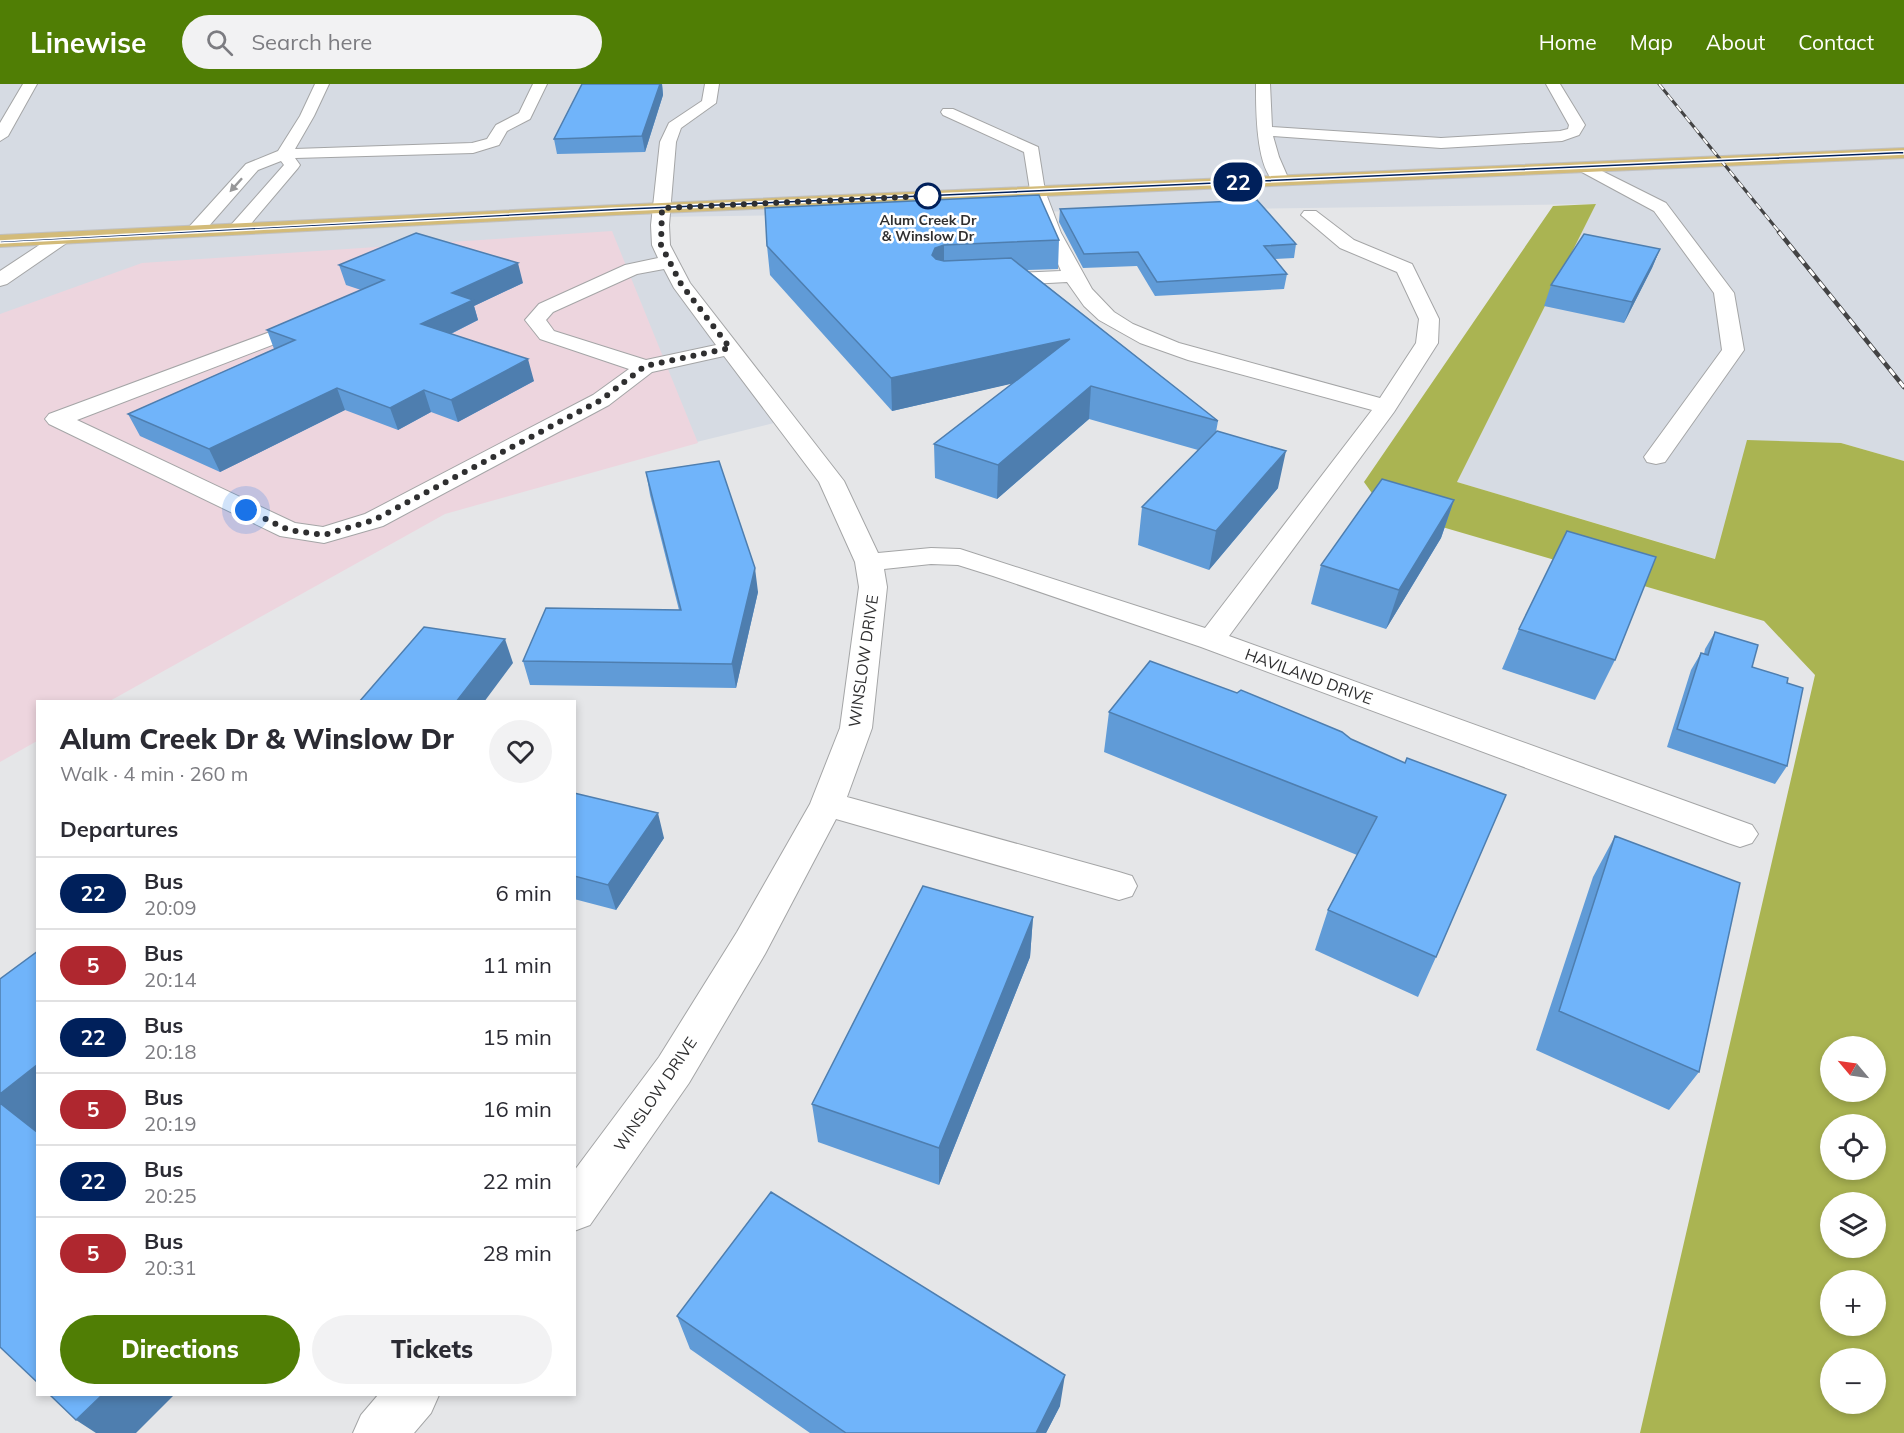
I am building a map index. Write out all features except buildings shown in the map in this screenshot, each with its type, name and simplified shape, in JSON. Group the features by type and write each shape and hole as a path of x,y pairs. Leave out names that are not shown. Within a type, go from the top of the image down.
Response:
{"main road":[{"path":"0,241 1037,190 1904,153"}],"street":[{"path":"0,136 30,84"},
{"path":"284,154 307,116 322,84"},
{"path":"195,231 252,167 284,154 473,148 493,142 501,128 525,116 540,84"},
{"name":"WINSLOW DRIVE","path":"576,1206 674,1070 751,943 827,804 856,728 873,587 869,562 831,481 681,284 661,245 668,141 674,126 709,103 712,84"},
{"path":"1263,84 1264,132 1271,163 1281,180"},
{"path":"1264,132 1441,143 1562,136 1574,132 1577,125 1552,84"},
{"path":"948,112 1032,150 1037,190 1042,208 1074,276 1092,302 1107,316 1131,331 1192,354 1386,407"},
{"path":"237,229 292,165 284,154"},
{"path":"1586,168 1660,207 1724,293 1733,350 1656,457"},
{"path":"1211,640 1386,407 1427,343 1429,319 1405,268 1347,244 1310,215"},
{"path":"0,280 62,238"},
{"path":"645,366 547,335 536,320 546,308 632,269 670,262"},
{"path":"968,282 1074,276"},
{"path":"326,318 57,419 289,530 324,535 374,520 601,400 645,366 730,348"},
{"name":"HAVILAND DRIVE","path":"869,562 931,556 960,557 1003,570 1211,640 1740,834"},
{"path":"827,804 1119,885"},
{"path":"379,1433 412,1396"}],"shaded area":[{"path":"0,84 1904,84 1904,461 1841,443 1716,559 1457,482 1596,204 655,217 688,308 790,419 440,505 42,700 36,700 36,705 0,760"},
{"path":"612,231 698,443 445,514 112,700 36,700 36,742 0,762 0,314 142,263"}],"green space":[{"path":"1596,204 1457,482 1715,559 1747,440 1841,443 1904,461 1904,1433 1640,1433 1815,675 1764,621 1384,510 1364,482 1553,206"}],"railway":[{"path":"1659,84 1780,233"},
{"path":"1779,232 1904,387"}],"bus line":[{"name":"22","path":"0,241 1037,190 1904,153"}],"place":[{"name":"Alum Creek Dr & Winslow Dr","path":"928,196"}],"route":[{"path":"246,510 289,530 324,535 374,520 601,400 645,366 730,348 681,284 661,245 662,208 928,196"}]}
